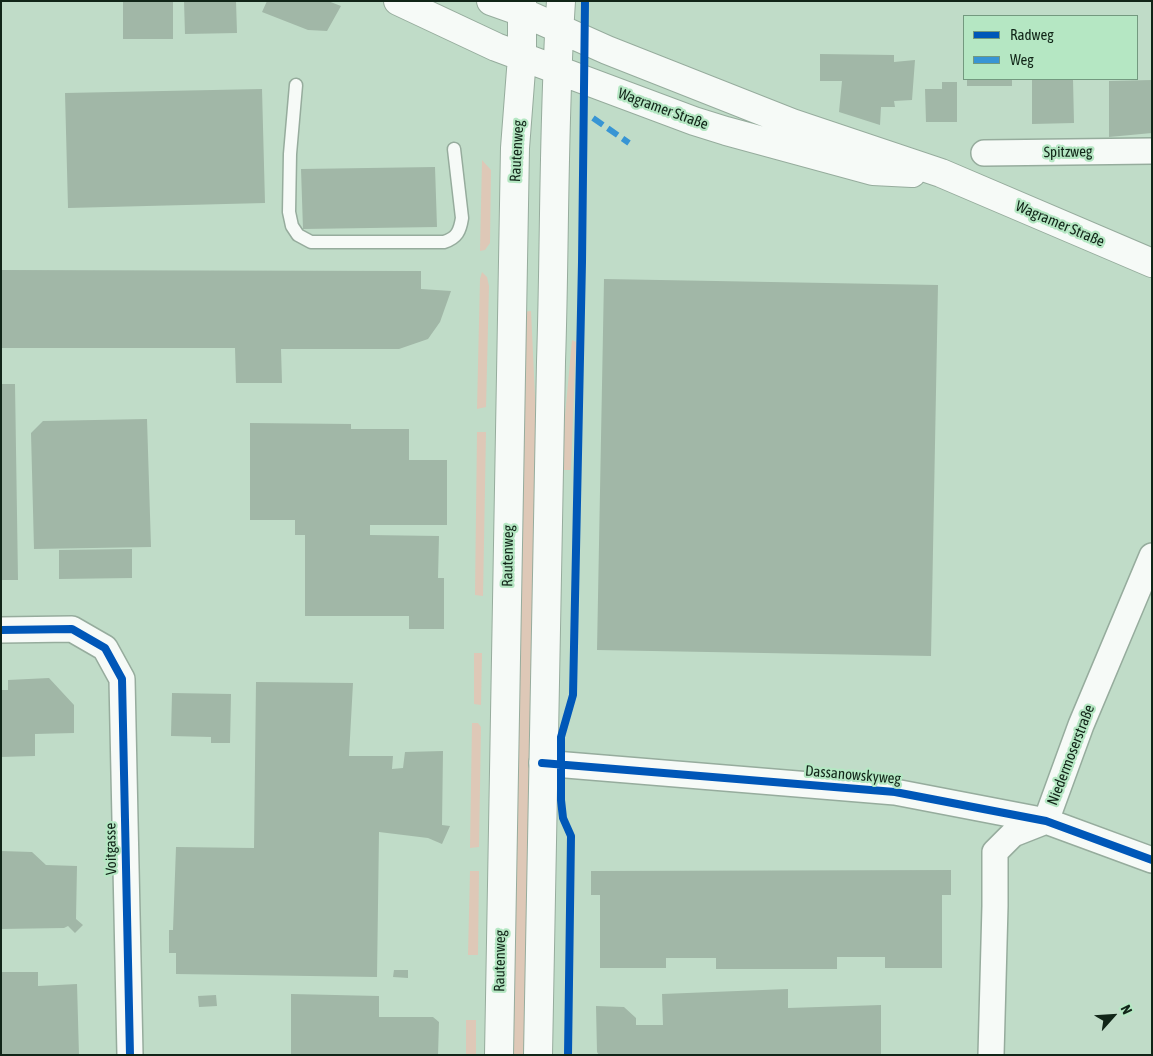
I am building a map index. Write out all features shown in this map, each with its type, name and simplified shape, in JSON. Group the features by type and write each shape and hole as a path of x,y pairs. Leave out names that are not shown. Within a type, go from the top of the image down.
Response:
{"main road":[{"name":"Wagramer Straße","path":"398,1 481,40 557,71 726,131 873,172 941,173"},
{"name":"Wagramer Straße","path":"491,1 522,6 559,29 607,50 812,131 941,173 1152,263"},
{"path":"538,1055 542,764 557,71 561,1"},
{"name":"Rautenweg","path":"499,1055 515,158 522,57 522,6"}],"street":[{"name":"Spitzweg","path":"984,154 1152,151"},
{"name":"Niedermoserstraße","path":"991,1055 996,906 995,852 1013,834 1046,821 1081,725 1152,556"},
{"name":"Voitgasse","path":"1,630 72,629 105,648 122,680 130,1055"},
{"name":"Dassanowskyweg","path":"542,764 895,792 1046,821 1152,860"}],"lane":[{"path":"296,85 290,154 290,212 292,226 298,235 311,242 444,242 452,240 457,235 462,218 454,149"}],"shaded area":[{"path":"482,160 491,170 490,243 485,250 480,251"},
{"path":"482,272 487,277 489,286 486,407 477,409 480,279"},
{"path":"531,311 536,418 525,1055 510,1055 521,312"},
{"path":"572,340 576,342 571,470 560,470"},
{"path":"477,432 486,432 483,596 475,595"},
{"path":"474,653 482,653 481,705 474,704"},
{"path":"472,723 478,723 481,727 479,847 470,848"},
{"path":"470,871 479,871 478,955 468,955"},
{"path":"466,1020 476,1020 476,1055 466,1055"}],"building":[{"path":"123,1 173,1 173,39 123,39"},
{"path":"184,1 236,1 237,33 185,34"},
{"path":"267,1 328,1 341,6 327,31 308,30 262,12"},
{"path":"820,54 894,55 894,62 915,60 912,100 894,101 895,107 881,107 880,125 839,112 842,81 820,81"},
{"path":"967,80 1012,80 1012,86 967,86"},
{"path":"1032,80 1073,80 1074,123 1032,124"},
{"path":"1152,80 1152,133 1109,137 1109,81"},
{"path":"942,82 957,82 957,122 926,122 925,89 942,89"},
{"path":"262,89 265,203 68,208 65,93"},
{"path":"435,167 437,227 303,229 301,169"},
{"path":"1,270 421,271 421,289 451,291 440,322 428,339 399,349 281,349 282,383 236,383 235,348 1,348"},
{"path":"604,279 938,285 931,656 597,650"},
{"path":"1,384 15,384 18,580 1,580"},
{"path":"147,419 151,547 34,549 31,433 43,421"},
{"path":"250,423 351,424 351,429 409,429 409,460 447,460 447,525 370,525 370,535 439,536 438,578 444,578 444,629 409,629 409,616 305,616 305,535 295,535 295,520 250,520"},
{"path":"132,549 132,578 59,579 59,550"},
{"path":"49,678 74,705 74,733 35,734 35,756 1,757 1,690 8,690 8,680"},
{"path":"256,682 353,683 349,756 393,756 392,769 403,768 405,752 443,751 442,825 450,826 442,844 428,838 379,832 377,977 176,974 176,953 169,953 169,930 173,930 176,847 254,848"},
{"path":"172,693 231,694 230,743 211,743 211,737 171,736"},
{"path":"1,851 32,852 46,865 77,866 76,919 83,925 75,933 68,926 64,928 1,929"},
{"path":"951,870 951,895 942,895 942,968 885,968 885,957 837,957 837,969 716,969 716,958 666,958 666,968 600,968 600,895 591,895 591,871"},
{"path":"394,970 408,970 408,978 393,977"},
{"path":"1,972 38,972 38,986 77,984 79,1055 1,1055"},
{"path":"788,989 788,1008 881,1005 881,1055 599,1055 597,1052 596,1006 624,1007 636,1018 636,1025 663,1025 662,994"},
{"path":"291,994 379,996 379,1017 433,1017 439,1022 438,1055 291,1055"},
{"path":"216,995 217,1006 199,1007 198,996"}],"marked path":[{"path":"593,118 629,143"}],"cycle path":[{"path":"568,1055 571,836 563,818 561,800 561,737 573,695 582,262 585,1"},
{"path":"1,630 72,629 105,648 122,679 130,1055"},
{"path":"542,763 895,792 1046,821 1152,860"}]}
